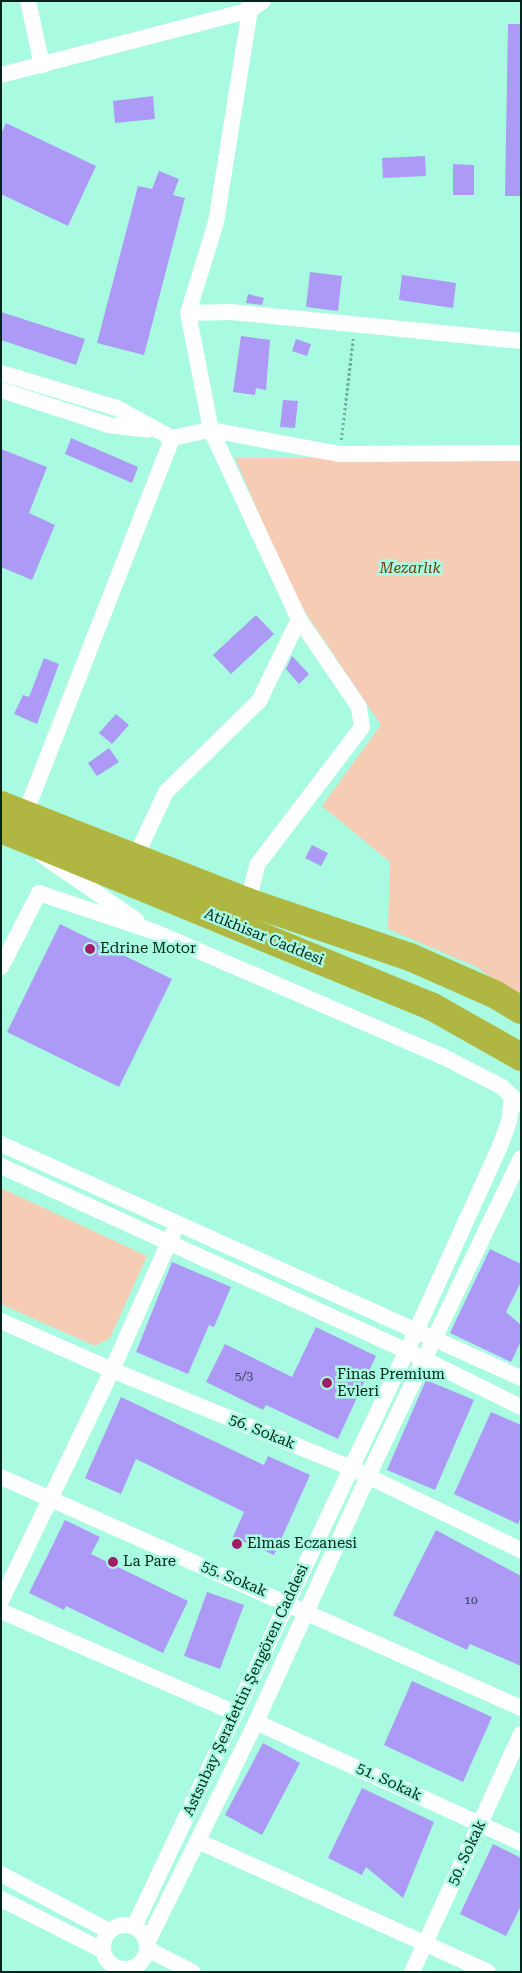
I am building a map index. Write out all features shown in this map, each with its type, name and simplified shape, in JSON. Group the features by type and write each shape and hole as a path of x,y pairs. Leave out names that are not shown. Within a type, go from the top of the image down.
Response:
{"highway":[{"name":"Atikhisar Caddesi","path":"12,821 135,858 248,902 410,957 496,995 521,1010"},
{"name":"Atikhisar Caddesi","path":"12,821 431,1006 521,1057"}],"street":[{"path":"28,1 42,65"},
{"path":"1,75 254,4 216,222 188,313 211,430 299,619 359,707 362,727 257,865 248,902"},
{"path":"188,313 231,312 521,340"},
{"path":"1,373 117,408 155,431 172,438 211,430 339,454 521,453"},
{"path":"1,390 109,425 155,431"},
{"path":"155,932 40,855 12,821 172,438"},
{"path":"135,858 166,792 259,701 299,619"},
{"path":"1,967 39,893 155,932 442,1056 502,1087 516,1101"},
{"name":"Astsubay Şerafettin Şengören Caddesi","path":"134,1927 407,1351 500,1146 516,1101"},
{"path":"1,1144 177,1224 417,1329 521,1378"},
{"name":"Astsubay Şerafettin Şengören Caddesi","path":"147,1946 308,1612 367,1478 423,1362 433,1337 521,1158"},
{"path":"1,1166 407,1351 423,1362 521,1407"},
{"path":"1,1601 48,1498 112,1370 177,1224"},
{"name":"56. Sokak","path":"1,1321 112,1370 351,1468 367,1478 521,1550"},
{"name":"55. Sokak","path":"1,1477 288,1602 521,1708"},
{"path":"1,1611 236,1713"},
{"name":"51. Sokak","path":"256,1722 521,1843"},
{"name":"50. Sokak","path":"412,1972 521,1734"},
{"path":"198,1841 488,1972"},
{"path":"1,1874 109,1931"},
{"path":"1,1899 102,1950 114,1970 142,1969 147,1946 142,1932 134,1927 122,1925 109,1931 102,1950"},
{"path":"147,1946 192,1972"}],"path":[{"path":"339,454 354,324"}],"green space":[{"name":"Mezarlık","path":"521,457 521,1000 477,967 388,929 390,862 322,806 381,725 295,597 235,458"},
{"path":"1,1188 147,1256 110,1338 95,1346 1,1304"}],"building":[{"path":"508,24 521,24 521,196 505,196"},
{"path":"153,96 155,119 115,123 113,101"},
{"path":"6,123 96,166 68,226 1,194 1,134"},
{"path":"425,156 426,176 383,178 382,158"},
{"path":"453,164 474,165 474,195 453,195"},
{"path":"159,171 179,179 173,195 185,198 144,355 97,343 138,186 152,189"},
{"path":"310,272 342,276 338,311 306,307"},
{"path":"402,275 456,283 453,308 399,300"},
{"path":"248,294 264,298 262,305 246,303"},
{"path":"1,312 85,339 76,365 1,340"},
{"path":"241,336 270,340 266,390 256,388 255,395 233,392"},
{"path":"296,339 311,344 307,356 292,351"},
{"path":"283,400 298,401 295,428 280,427"},
{"path":"71,438 138,467 132,483 65,454"},
{"path":"1,449 47,467 29,513 55,525 32,580 1,567"},
{"path":"256,615 274,634 231,674 213,655"},
{"path":"292,656 309,674 299,684 286,669"},
{"path":"44,658 59,664 37,724 14,714 23,695 29,697"},
{"path":"116,714 129,725 112,744 99,733"},
{"path":"109,748 119,762 97,776 88,763"},
{"path":"312,845 328,853 321,866 305,858"},
{"path":"60,924 172,979 119,1087 7,1032"},
{"path":"490,1249 521,1264 521,1282 506,1312 521,1325 521,1341 511,1362 450,1333"},
{"path":"172,1262 231,1287 214,1327 209,1325 188,1374 136,1352"},
{"name":"Finas Premium Evleri","path":"316,1327 376,1356 338,1439 266,1405 263,1410 206,1382 225,1344 292,1377"},
{"path":"426,1380 474,1400 435,1490 387,1470"},
{"path":"121,1397 264,1465 268,1456 310,1475 274,1555 233,1537 244,1512 136,1459 121,1494 85,1478"},
{"path":"491,1412 521,1425 521,1517 518,1524 454,1494"},
{"path":"65,1520 100,1537 91,1554 188,1601 163,1653 66,1606 64,1610 29,1593"},
{"path":"436,1530 521,1576 521,1666 470,1644 467,1650 393,1615"},
{"path":"207,1592 244,1605 220,1669 184,1656"},
{"path":"412,1681 492,1717 463,1782 384,1745"},
{"path":"263,1743 300,1763 262,1835 225,1815"},
{"path":"362,1788 434,1822 403,1898 366,1867 362,1875 328,1858"},
{"path":"493,1844 521,1858 521,1906 506,1936 460,1914"}],"place":[{"name":"Edrine Motor","path":"90,949"},
{"name":"Finas Premium Evleri","path":"327,1383"},
{"name":"Elmas Eczanesi","path":"237,1544"},
{"name":"La Pare","path":"113,1562"}]}
